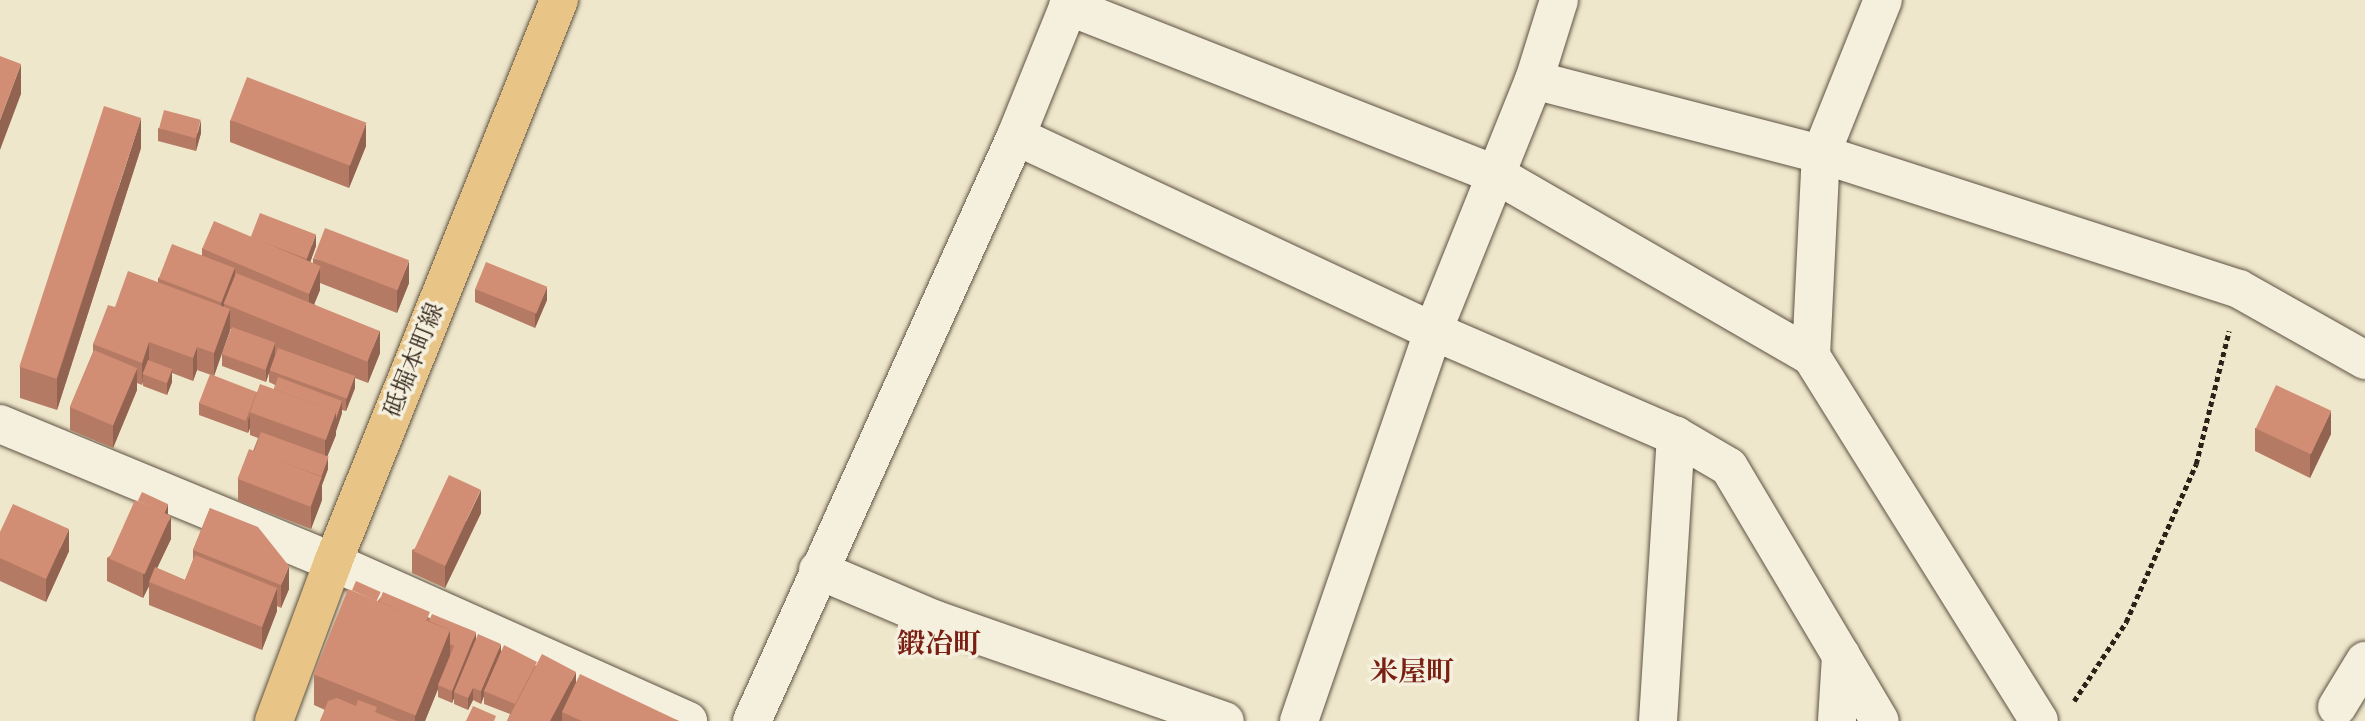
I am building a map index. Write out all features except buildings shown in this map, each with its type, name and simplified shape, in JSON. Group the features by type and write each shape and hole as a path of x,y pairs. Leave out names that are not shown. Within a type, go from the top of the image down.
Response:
{"main road":[{"name":"砥堀本町線","path":"274,721 333,562 559,0"}],"street":[{"path":"1811,356 1821,154 1883,0"},
{"path":"752,721 1016,136 1070,3 1497,176 1811,356 2053,715"},
{"path":"1299,721 1433,331 1497,176 1559,5"},
{"path":"1534,80 1821,154 2239,289 2365,360"},
{"path":"1016,136 1433,331 1676,436 1728,467 1880,721"},
{"path":"0,424 333,562 688,721"},
{"path":"1658,721 1676,436"},
{"path":"818,570 936,620 1225,721"},
{"path":"1837,721 1841,655"},
{"path":"2337,707 2365,660"}],"path":[{"path":"2053,715 2126,622 2196,464 2239,289"}],"district":[{"name":"鍛冶町","path":"939,644"},
{"name":"米屋町","path":"1412,672"}]}
